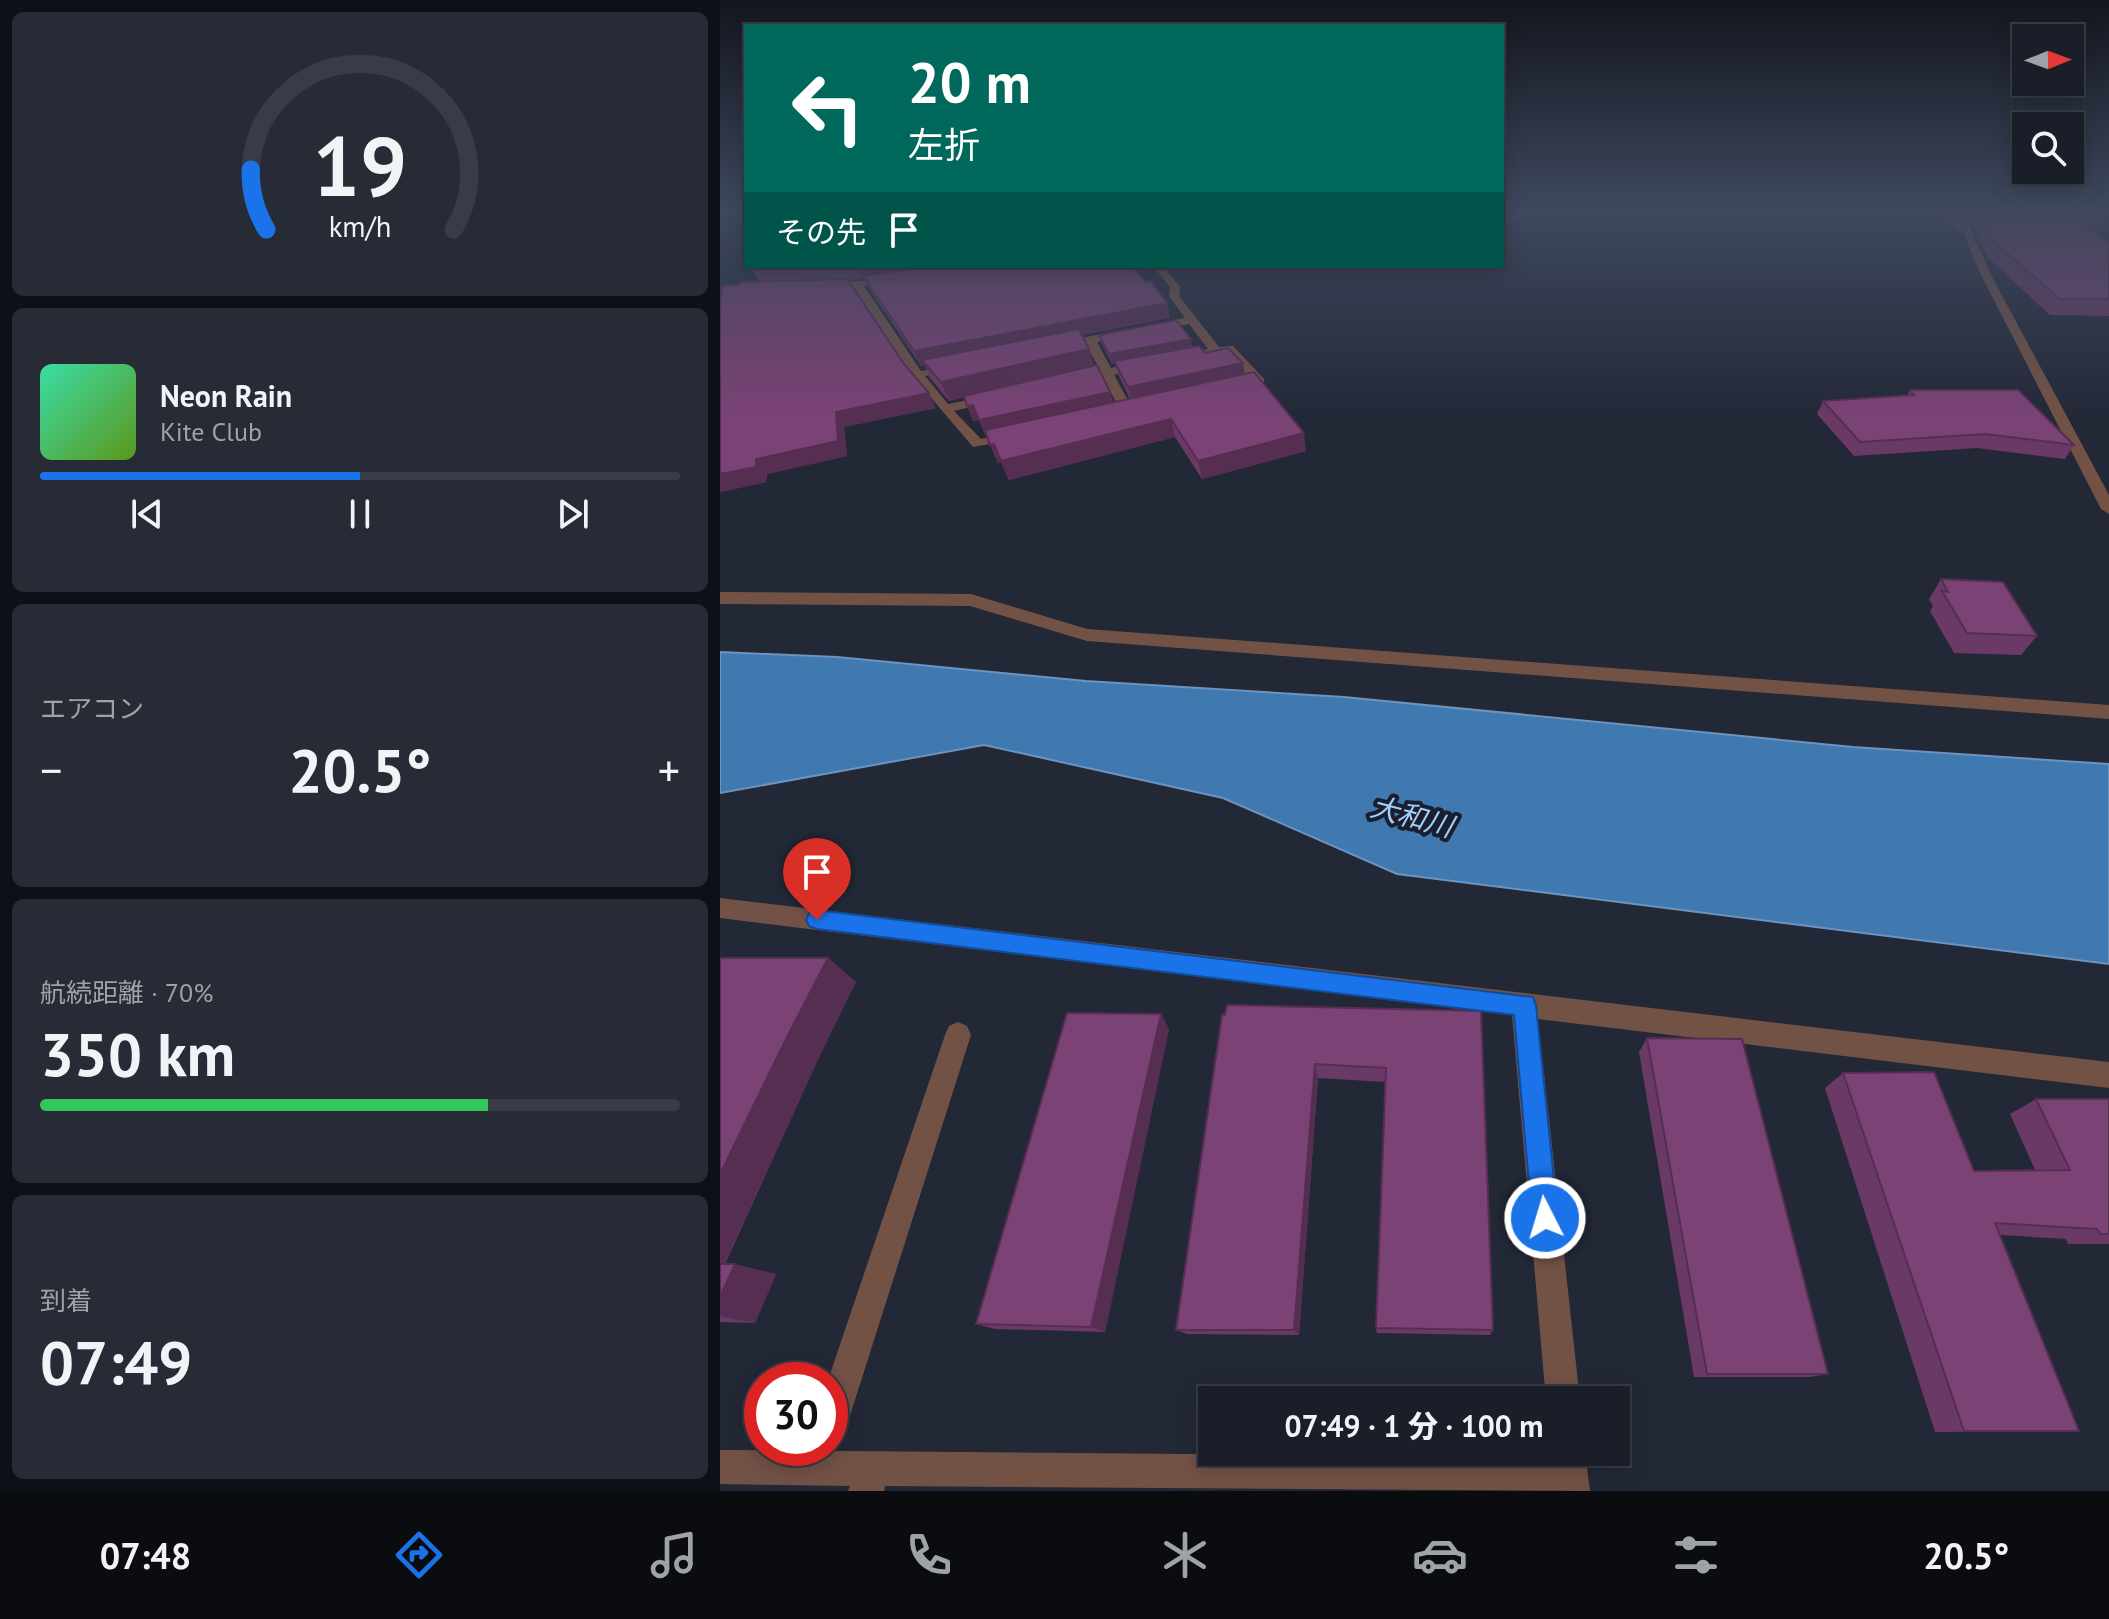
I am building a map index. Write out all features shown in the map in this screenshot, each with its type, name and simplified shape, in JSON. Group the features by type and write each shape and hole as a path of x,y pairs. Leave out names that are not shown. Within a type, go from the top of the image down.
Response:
{"street":[{"path":"812,286 902,280"},
{"path":"1169,280 1175,287 1174,296 1216,351"},
{"path":"1988,280 2109,509"},
{"path":"858,285 917,374 978,444 1023,434"},
{"path":"1046,349 1192,320"},
{"path":"1090,340 1127,411"},
{"path":"1174,359 1229,349 1260,382 1230,389"},
{"path":"1061,382 1160,361"},
{"path":"917,374 960,366"},
{"path":"945,409 1003,395"},
{"path":"1112,414 1142,408"},
{"path":"720,598 971,600 1087,635 2109,712"},
{"path":"721,910 2109,1075"},
{"path":"1524,1005 1562,1386"},
{"path":"848,1370 958,1035"},
{"path":"720,1467 744,1465"},
{"path":"838,1466 870,1480 1570,1473"}],"water":[{"name":"大和川","path":"720,652 837,657 1086,681 1344,697 1853,747 2109,764 2109,964 1397,874 1223,798 984,745 720,793"}],"building":[{"path":"847,280 904,364 929,393 836,412 838,441 756,459 756,467 720,474 722,286 741,282"},
{"path":"865,280 1143,280 1150,281 1167,303 914,351"},
{"path":"2038,280 2109,280 2109,299 2060,299"},
{"path":"1176,320 1191,339 1109,354 1099,335"},
{"path":"1079,329 1089,349 941,382 922,360"},
{"path":"1199,346 1205,353 1228,348 1243,363 1128,387 1114,361"},
{"path":"1097,365 1110,392 979,420 973,405 967,406 964,396"},
{"path":"1254,372 1304,433 1198,461 1171,419 1001,461 994,444 990,445 985,430"},
{"path":"1910,390 2018,390 2074,445 1985,434 1860,442 1823,401 1914,395"},
{"path":"1941,579 2003,582 2037,636 1967,633 1942,591 1948,592"},
{"path":"720,958 828,958 720,1174"},
{"path":"1227,1005 1481,1011 1493,1330 1376,1328 1386,1068 1315,1064 1294,1330 1176,1330 1222,1015 1225,1015"},
{"path":"1067,1013 1161,1014 1091,1327 976,1324"},
{"path":"1647,1038 1742,1039 1828,1374 1707,1374"},
{"path":"1934,1072 1974,1171 2070,1170 2036,1099 2109,1099 2109,1234 2100,1234 2097,1229 1995,1223 2079,1431 1964,1431 1843,1073"},
{"path":"720,1264 735,1264 720,1297"}],"route":[{"path":"817,920 1524,1005 1545,1218"}]}
